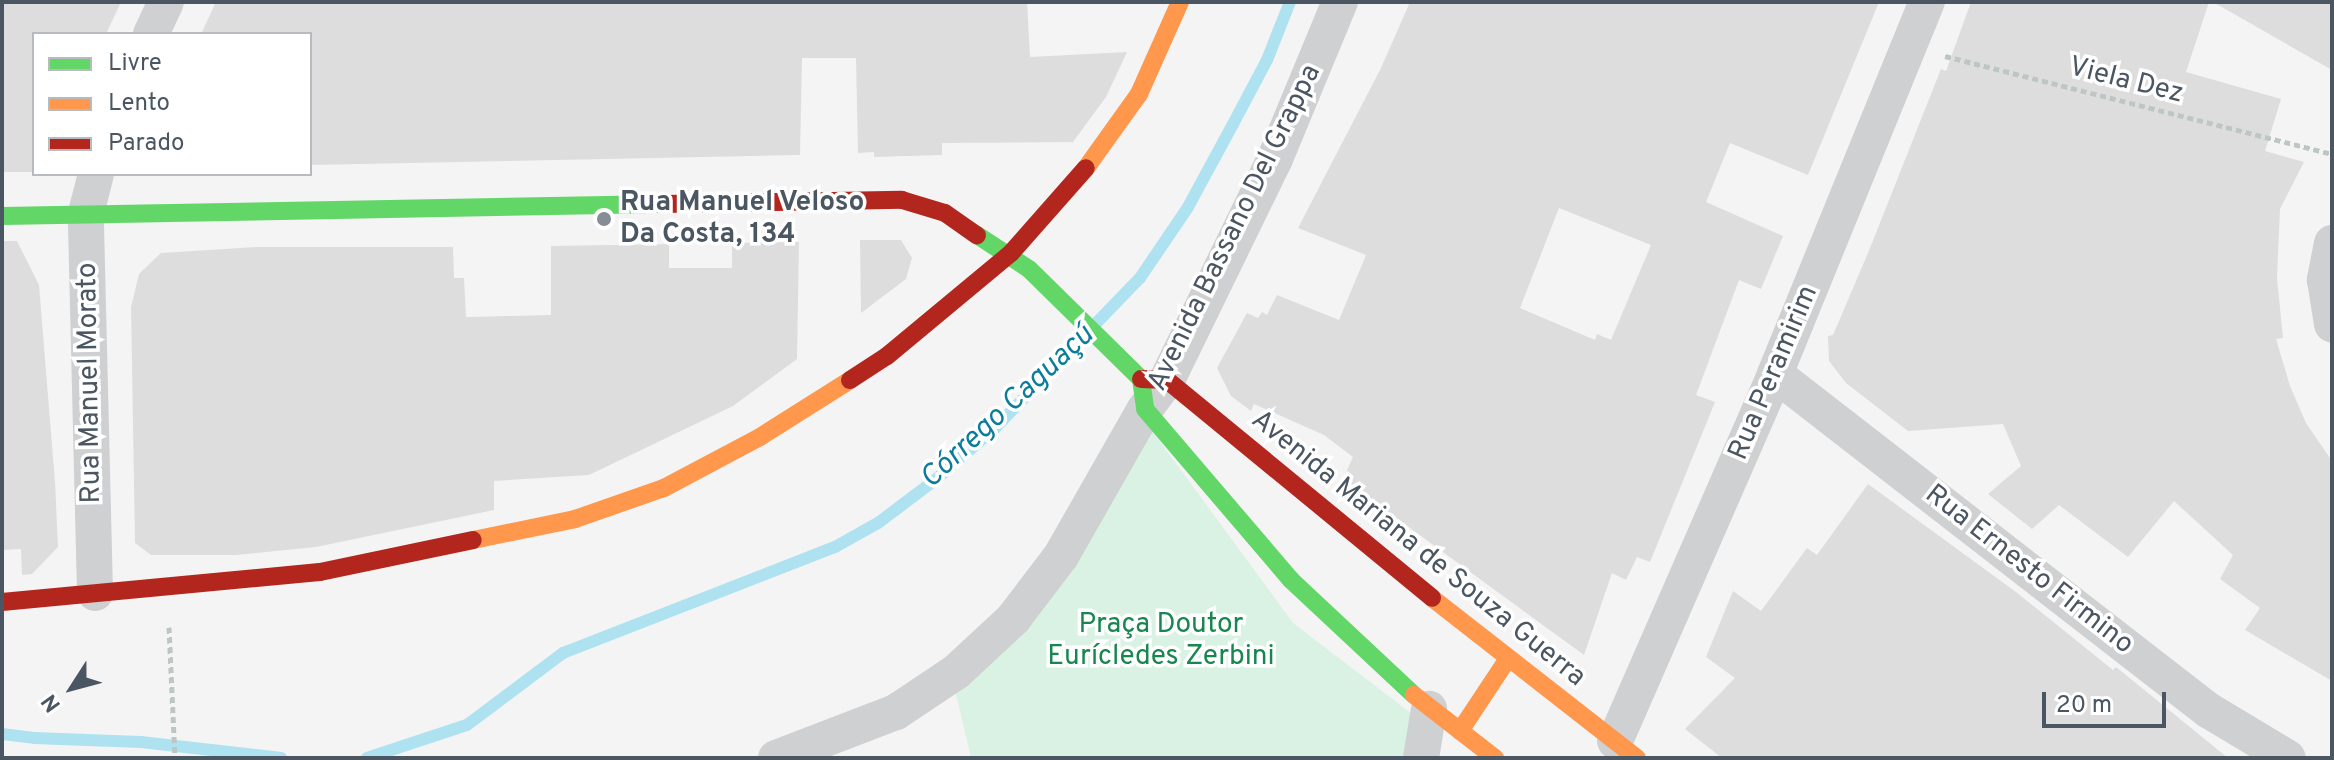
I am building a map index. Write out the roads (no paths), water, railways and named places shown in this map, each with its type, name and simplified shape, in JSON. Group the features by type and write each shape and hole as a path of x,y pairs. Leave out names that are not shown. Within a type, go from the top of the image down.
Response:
{"main road":[{"path":"2,602 320,572 575,519 664,488 760,437 887,356 1011,253 1091,162 1139,94 1180,2"},
{"path":"2,216 902,200 945,213 1011,253 1151,389 1291,580 1429,709 1463,726 1495,758"},
{"name":"Avenida Mariana de Souza Guerra","path":"1151,389 1502,668 1626,750"},
{"path":"1463,726 1502,668"}],"street":[{"path":"152,32 166,2"},
{"name":"Avenida Bassano Del Grappa","path":"776,758 896,712 956,672 1013,619 1061,556 1274,161 1340,2"},
{"name":"Rua Peramirim","path":"1626,750 1927,2"},
{"name":"Rua Manuel Morato","path":"95,176 86,213 95,593"},
{"path":"2332,243 2325,280 2332,324"},
{"name":"Rua Ernesto Firmino","path":"1775,374 2208,710 2288,758"},
{"path":"1421,758 1429,709"}],"waterway":[{"name":"Córrego Caguaçú","path":"367,758 467,725 563,653 835,547 878,523 935,480 995,428 1140,278 1188,207 1267,60 1290,2"},
{"name":"Córrego Caguaçú","path":"2,734 141,742 281,758"}],"place":[{"name":"Rua Manuel Veloso Da Costa, 134","path":"604,219"}],"park label":[{"name":"Praça Doutor Eurícledes Zerbini","path":"1161,641"}]}
